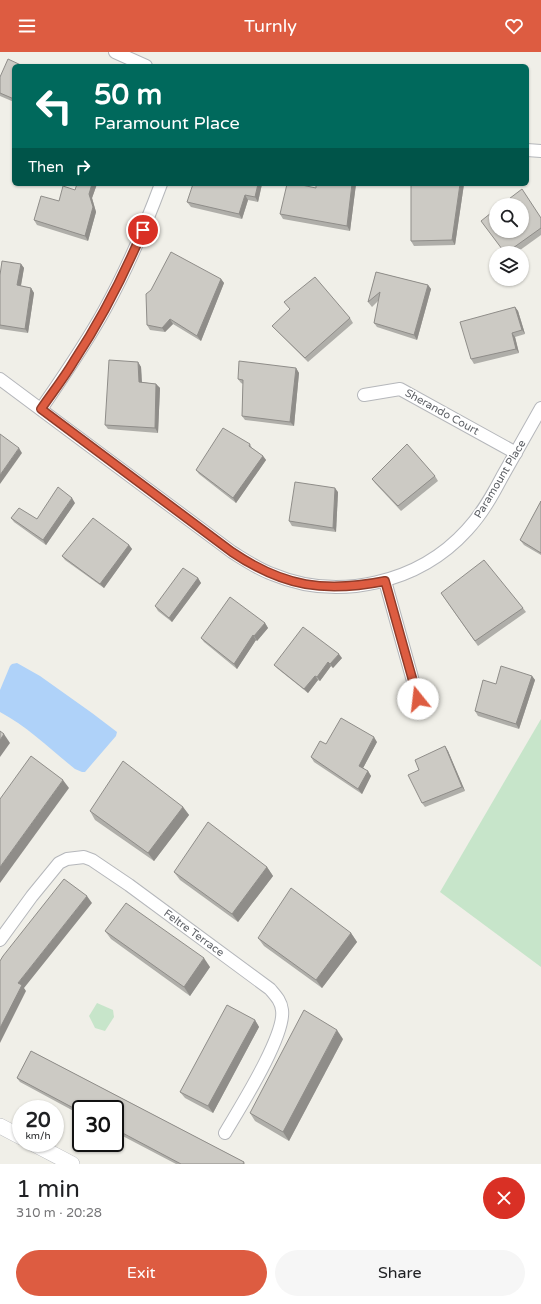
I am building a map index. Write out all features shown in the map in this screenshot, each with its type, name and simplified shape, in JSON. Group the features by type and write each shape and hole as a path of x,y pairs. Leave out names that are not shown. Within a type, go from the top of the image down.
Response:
{"street":[{"path":"115,52 142,64"},
{"path":"529,150 541,151"},
{"path":"41,409 74,361 105,310 134,251 160,186"},
{"name":"Paramount Place","path":"0,379 247,562 272,575 302,584 329,587 360,586 385,581 407,573 429,562 449,547 467,530 484,509 541,408"},
{"name":"Sherando Court","path":"364,395 400,389 516,453"},
{"path":"385,581 418,699"},
{"name":"Feltre Terrace","path":"0,940 32,896 59,863 68,859 84,857 92,860 129,885 270,989 280,1001 282,1010 280,1032 260,1072 225,1133"},
{"path":"0,1126 12,1132"},
{"path":"49,1152 72,1164"}],"green space":[{"path":"541,719 541,967 440,892"},
{"path":"97,1003 113,1010 114,1017 105,1031 95,1028 89,1016"}],"water":[{"path":"17,663 40,676 117,732 116,736 85,772 75,769 29,731 0,712 0,690 10,666"}],"building":[{"path":"8,59 19,64 12,64 12,98 0,93 0,77"},
{"path":"63,186 75,190 76,186 91,186 89,194 93,207 85,236 34,220 41,196 59,201"},
{"path":"192,186 258,186 255,197 245,195 239,214 187,202"},
{"path":"287,186 306,186 316,188 316,186 352,186 347,226 280,214"},
{"path":"411,186 460,186 452,240 411,241"},
{"path":"522,189 528,198 510,198"},
{"path":"529,200 541,218 541,228 529,237"},
{"path":"489,215 489,232 481,221"},
{"path":"494,238 527,238 516,246 500,246"},
{"path":"171,252 221,279 197,336 170,319 162,328 147,325 146,294 151,290"},
{"path":"2,261 21,264 17,285 31,288 25,329 0,325 0,275"},
{"path":"376,272 428,285 414,335 374,323 380,292 368,302"},
{"path":"315,277 350,318 305,358 272,326 290,309 284,302"},
{"path":"515,307 522,330 512,333 516,349 471,359 460,322"},
{"path":"109,360 138,362 139,382 156,384 155,428 105,425"},
{"path":"239,361 296,368 290,422 242,416 243,380 238,379"},
{"path":"223,428 250,444 249,446 263,456 233,498 196,470"},
{"path":"0,434 19,448 0,475"},
{"path":"407,444 435,476 398,506 372,479"},
{"path":"295,482 335,488 333,528 289,521"},
{"path":"58,487 72,498 43,540 11,518 19,508 37,519"},
{"path":"541,501 541,553 520,540"},
{"path":"93,518 129,545 100,584 62,556"},
{"path":"484,560 523,608 475,641 441,593"},
{"path":"183,568 198,578 169,618 155,606"},
{"path":"230,597 265,623 254,636 253,635 234,664 201,638"},
{"path":"303,627 339,654 330,664 328,662 317,677 315,676 304,689 274,665"},
{"path":"501,666 532,676 516,724 475,711 483,680 496,684"},
{"path":"341,718 374,737 359,766 368,771 358,789 311,757 320,741 326,744"},
{"path":"0,731 4,734 0,740"},
{"path":"445,746 462,787 422,803 408,775 419,770 415,760"},
{"path":"31,756 63,780 0,867 0,799"},
{"path":"123,761 183,807 148,853 90,811"},
{"path":"208,822 267,867 232,914 174,872"},
{"path":"64,879 87,896 18,983 22,985 0,1028 0,961"},
{"path":"291,888 351,933 316,980 258,938"},
{"path":"126,903 204,958 184,987 105,931"},
{"path":"227,1005 255,1020 208,1106 180,1092"},
{"path":"304,1010 337,1030 283,1132 250,1113"},
{"path":"31,1051 244,1162 243,1164 181,1164 124,1134 124,1100 72,1100 72,1107 64,1103 64,1100 58,1100 17,1078"}],"route":[{"path":"143,230 105,310 74,361 41,409 232,552 272,575 302,584 329,587 360,586 385,581 418,699"}]}
